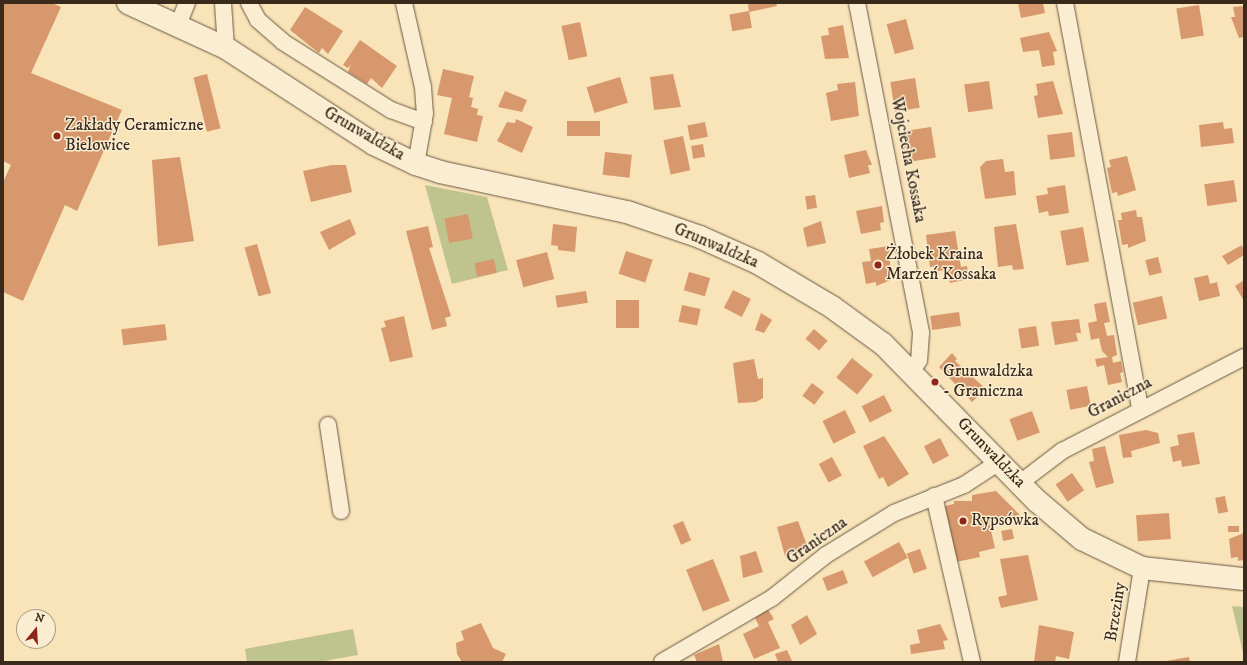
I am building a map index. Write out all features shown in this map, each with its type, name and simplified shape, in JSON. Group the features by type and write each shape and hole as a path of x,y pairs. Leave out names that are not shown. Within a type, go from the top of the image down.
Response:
{"street":[{"name":"Grunwaldzka","path":"128,3 226,48 374,144 416,164 440,172 627,212 707,239 758,262 826,303 883,344 912,371 1020,484 1082,539 1142,568 1244,579"},
{"path":"178,25 187,3"},
{"path":"223,3 226,48"},
{"path":"248,3 258,20 283,42 391,110 424,122"},
{"path":"404,3 423,87 424,122 416,164"},
{"name":"Wojciecha Kossaka","path":"857,3 921,333 919,360 912,371"},
{"path":"1065,3 1140,408"},
{"name":"Graniczna","path":"1020,484 1062,451 1140,408 1244,357"},
{"path":"328,425 341,511"},
{"name":"Graniczna","path":"662,662 772,598 826,555 880,522 934,496 964,486 999,462"},
{"path":"934,496 972,662"},
{"name":"Brzeziny","path":"1127,662 1142,568"}],"green space":[{"path":"425,185 487,197 508,270 452,284"},
{"path":"1232,606 1244,607 1244,657"},
{"path":"353,629 358,655 318,662 247,662 245,649"}],"building":[{"name":"Zakłady Ceramiczne Bielowice","path":"52,3 61,7 31,73 122,110 77,211 65,205 23,301 3,292 3,182 11,165 3,161 3,4"},
{"path":"748,3 776,3 777,6 749,12"},
{"path":"1018,3 1043,3 1045,13 1021,18"},
{"path":"1199,5 1204,36 1181,39 1176,9"},
{"path":"1244,6 1244,37 1239,38 1231,17 1235,17 1233,7"},
{"path":"305,7 343,31 328,54 322,48 319,53 290,30"},
{"path":"749,11 752,28 732,31 729,14"},
{"path":"906,19 914,49 895,54 887,24"},
{"path":"580,22 587,56 569,60 561,26"},
{"path":"843,25 849,58 825,59 821,36 829,35 828,28"},
{"path":"1049,32 1057,51 1053,52 1055,65 1042,67 1039,50 1023,52 1020,38"},
{"path":"360,40 397,66 382,88 371,78 367,84 348,72 351,64 348,68 343,65"},
{"path":"443,69 474,76 469,97 473,98 471,107 478,109 477,115 483,116 477,142 444,134 452,98 437,95"},
{"path":"207,74 221,128 207,132 193,77"},
{"path":"673,74 681,107 654,110 650,77"},
{"path":"620,77 628,103 594,113 587,87"},
{"path":"915,78 920,108 895,112 890,82"},
{"path":"989,81 993,109 968,112 964,84"},
{"path":"1053,81 1063,114 1038,118 1034,96 1038,95 1036,84"},
{"path":"855,82 859,116 831,121 826,93 838,90 837,84"},
{"path":"505,91 527,100 522,112 498,107"},
{"path":"516,119 533,127 522,153 497,141 507,122 515,123"},
{"path":"567,121 600,121 600,136 567,136"},
{"path":"705,122 708,137 690,140 687,125"},
{"path":"1223,122 1224,129 1232,128 1234,143 1201,147 1199,125"},
{"path":"931,127 936,158 905,162 900,132"},
{"path":"1072,132 1075,157 1050,160 1047,135"},
{"path":"683,136 690,170 671,174 663,140"},
{"path":"703,144 705,157 693,159 691,146"},
{"path":"866,150 872,165 868,165 870,173 849,178 844,155"},
{"path":"605,152 632,155 629,178 603,175"},
{"path":"1127,156 1136,190 1118,196 1117,192 1112,193 1107,168 1111,167 1109,160"},
{"path":"180,157 194,241 158,246 152,160"},
{"path":"1003,159 1005,172 1014,171 1016,195 985,199 980,167 986,161"},
{"path":"332,165 346,165 352,192 311,202 303,171"},
{"path":"1234,180 1237,202 1207,206 1204,184"},
{"path":"1065,185 1069,213 1049,216 1048,211 1039,213 1036,196 1048,194 1047,188"},
{"path":"815,195 817,208 807,209 805,197"},
{"path":"882,206 884,222 880,223 881,230 861,234 856,211"},
{"path":"1136,210 1137,217 1142,217 1146,241 1128,248 1128,244 1122,245 1118,220 1122,220 1121,213"},
{"path":"468,214 473,239 449,243 444,219"},
{"path":"350,219 356,234 329,250 320,232"},
{"path":"821,221 826,243 807,247 803,228"},
{"path":"553,224 577,227 575,252 558,250 558,246 551,245"},
{"path":"1016,224 1024,269 1013,270 1012,265 998,267 994,227"},
{"path":"428,226 433,247 429,248 451,316 445,318 447,326 432,330 406,231"},
{"path":"1083,227 1089,261 1066,265 1060,231"},
{"path":"955,231 961,267 967,266 969,279 950,283 947,270 937,271 937,266 930,267 926,235"},
{"path":"257,244 271,293 259,297 245,248"},
{"path":"1242,245 1244,255 1228,265 1222,256"},
{"path":"889,246 891,280 876,286 876,282 866,284 862,262 871,261 869,249"},
{"path":"626,251 653,260 645,282 619,274"},
{"path":"547,252 554,279 523,287 516,260"},
{"path":"1158,257 1162,273 1149,276 1145,260"},
{"path":"494,259 497,273 477,277 474,263"},
{"path":"689,272 710,278 705,296 684,290"},
{"path":"1208,275 1210,284 1217,282 1220,296 1199,301 1194,278"},
{"path":"1244,280 1244,301 1235,286"},
{"path":"733,290 751,299 742,317 724,308"},
{"path":"586,291 588,303 557,308 555,296"},
{"path":"1162,296 1167,318 1138,325 1133,303"},
{"path":"616,300 639,300 639,328 616,328"},
{"path":"1106,302 1110,322 1104,323 1107,336 1114,335 1117,355 1112,357 1113,363 1121,361 1123,372 1120,373 1122,382 1108,385 1104,365 1097,367 1095,359 1108,357 1102,351 1099,338 1091,340 1088,323 1097,321 1094,304"},
{"path":"682,305 701,309 697,326 678,322"},
{"path":"959,312 961,326 932,330 930,316"},
{"path":"761,313 772,320 764,333 755,330"},
{"path":"404,316 413,357 390,362 381,328 386,327 384,321"},
{"path":"1079,319 1081,333 1076,333 1078,341 1055,345 1051,322"},
{"path":"165,324 167,340 123,345 121,329"},
{"path":"1036,326 1039,346 1021,349 1018,329"},
{"path":"814,329 828,341 819,351 805,339"},
{"path":"952,353 957,359 955,361 986,389 972,402 939,367"},
{"path":"852,358 873,375 857,394 836,377"},
{"path":"754,359 758,379 763,378 763,398 756,402 738,403 733,363"},
{"path":"812,383 824,392 814,405 802,396"},
{"path":"1087,386 1091,406 1070,410 1066,390"},
{"path":"884,395 892,411 870,422 862,406"},
{"path":"845,410 856,432 833,443 823,421"},
{"path":"1032,411 1040,433 1017,441 1009,419"},
{"path":"1146,430 1158,433 1160,443 1131,451 1132,457 1123,458 1119,435"},
{"path":"1194,432 1200,464 1182,467 1181,460 1173,462 1170,447 1179,445 1177,435"},
{"path":"884,436 909,474 888,487 883,477 879,479 863,446"},
{"path":"940,438 949,456 933,464 924,446"},
{"path":"1105,446 1114,483 1096,488 1089,462 1094,461 1092,449"},
{"path":"832,457 842,476 829,483 819,464"},
{"path":"1072,473 1084,490 1068,502 1056,484"},
{"path":"996,491 1020,515 989,522 995,548 979,552 980,557 956,562 945,506 954,504 954,501 972,501 972,495"},
{"path":"1225,496 1228,512 1218,514 1215,498"},
{"path":"1169,513 1171,539 1138,541 1136,515"},
{"path":"683,521 691,540 681,545 673,525"},
{"path":"798,521 808,548 785,556 777,527"},
{"path":"1228,526 1239,526 1239,532 1228,532"},
{"path":"1012,529 1014,539 1003,541 1001,531"},
{"path":"1244,533 1244,560 1238,561 1238,557 1231,558 1229,539"},
{"path":"899,542 908,558 873,577 864,561"},
{"path":"920,549 927,569 914,573 907,554"},
{"path":"756,551 763,572 743,578 740,556"},
{"path":"1028,555 1038,600 1001,608 998,597 1007,595 1000,559"},
{"path":"713,559 730,601 703,612 686,570"},
{"path":"843,570 848,583 827,591 822,578"},
{"path":"767,608 774,619 768,622 780,648 754,659 743,634 759,626 755,618"},
{"path":"807,615 817,634 800,645 791,625"},
{"path":"481,623 493,648 506,654 502,662 462,662 457,654 456,643 464,640 461,631"},
{"path":"940,624 948,640 943,641 945,649 911,654 910,645 920,643 917,630"},
{"path":"1039,625 1074,632 1069,659 1056,656 1055,662 1034,662"},
{"path":"719,644 723,662 697,662 694,655"},
{"path":"787,650 792,661 778,662 775,654"},
{"path":"1189,657 1190,662 1166,662 1166,661"}],"place":[{"name":"Zakłady Ceramiczne Bielowice","path":"57,136"},
{"name":"Żłobek Kraina Marzeń Kossaka","path":"878,265"},
{"name":"Grunwaldzka - Graniczna","path":"935,382"},
{"name":"Rypsówka","path":"963,521"}]}
